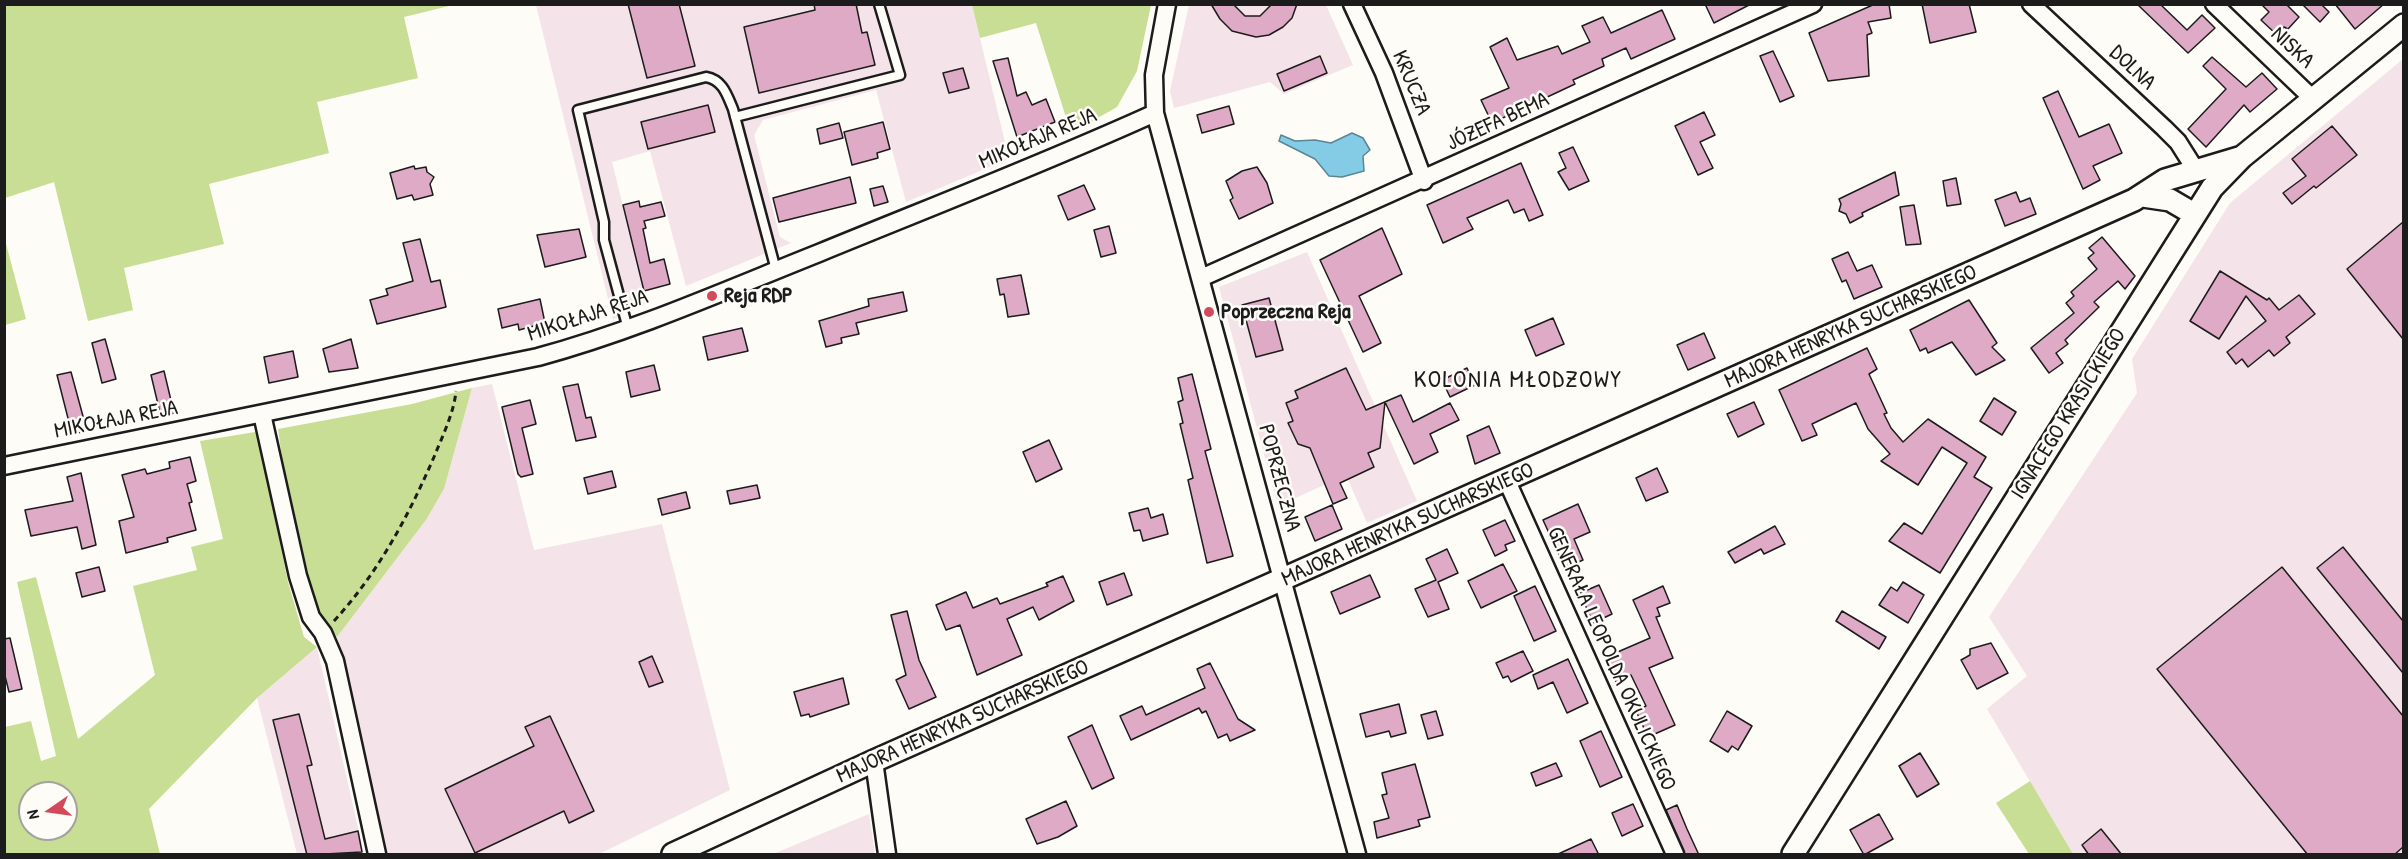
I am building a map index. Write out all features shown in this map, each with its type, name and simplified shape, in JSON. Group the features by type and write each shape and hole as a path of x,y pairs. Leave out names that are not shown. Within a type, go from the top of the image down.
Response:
{"street":[{"name":"POPRZECZNA","path":"1167,4 1154,75 1155,113 1357,855"},
{"name":"KRUCZA","path":"1352,4 1384,73 1424,181"},
{"name":"JÓZEFA BEMA","path":"1201,278 1424,181 1813,4"},
{"name":"DOLNA","path":"2031,4 2178,142 2195,169"},
{"name":"NISKA","path":"2214,4 2313,99"},
{"name":"IGNACEGO KRASICKIEGO","path":"1793,855 2194,214 2223,175 2242,156 2403,25"},
{"name":"MIKOŁAJA REJA","path":"4,466 538,357 628,329 1029,168 1155,113"},
{"name":"MAJORA HENRYKA SUCHARSKIEGO","path":"673,855 874,761 1507,482 2143,196 2165,180 2242,156"},
{"path":"2143,196 2170,200 2194,214"},
{"path":"262,414 298,576 311,617 323,633 334,662 377,855"},
{"name":"GENERAŁA LEOPOLDA OKULICKIEGO","path":"1507,482 1675,855"},
{"path":"874,761 887,855"}],"lane":[{"path":"735,117 900,75 879,4"},
{"path":"628,329 604,240 604,222 578,110 706,77 716,79 725,90 735,117 776,270"}],"path":[{"path":"323,633 372,577 411,509 447,422 456,394 455,375"}],"shaded area":[{"path":"536,5 972,5 1009,159 906,202 876,90 763,120 754,135 780,237 791,243 686,286 650,151 612,162 647,303 613,319"},
{"path":"1189,5 1326,5 1353,65 1284,94 1270,82 1174,108 1170,91"},
{"path":"2403,59 2403,854 2073,854 1987,709 2027,676 1989,617 2137,393 2132,359 2230,203"},
{"path":"1307,252 1417,501 1367,523 1346,475 1278,506 1219,287"},
{"path":"492,384 534,550 662,524 730,790 599,854 387,854 337,637 426,520 444,489 472,388"},
{"path":"317,647 364,854 297,854 257,698"},
{"path":"869,814 875,854 773,854"}],"green space":[{"path":"972,4 1151,5 1137,71 1117,107 1071,133 1036,23 980,38"},
{"path":"4,5 453,5 404,17 418,78 317,102 329,153 209,184 224,244 124,268 133,310 88,321 54,182 5,198"},
{"path":"5,240 26,319 4,325"},
{"path":"472,388 444,489 426,520 337,637 318,611 313,595 282,458 278,429 412,404"},
{"path":"255,432 288,582 304,637 317,647 257,698 149,809 160,854 5,854 5,727 31,721 41,761 56,756 17,582 36,577 78,739 155,675 133,586 197,570 191,547 223,539 200,441"},
{"path":"2030,781 2073,854 2029,854 1996,803"}],"water":[{"path":"1352,133 1363,138 1370,150 1363,156 1364,171 1342,177 1329,176 1315,159 1279,141 1281,135 1295,141 1315,140 1331,143"}],"building":[{"path":"628,4 679,4 695,66 647,78"},
{"path":"814,4 856,4 862,33 867,32 875,65 759,93 744,27 815,10"},
{"path":"1211,4 1233,4 1245,16 1260,16 1272,4 1297,4 1292,18 1283,27 1269,35 1256,37 1232,31 1220,19"},
{"path":"1705,4 1751,4 1714,23"},
{"path":"1875,4 1889,4 1891,18 1868,22 1872,33 1867,35 1869,76 1828,81 1809,33"},
{"path":"1922,4 1969,4 1976,32 1930,43"},
{"path":"2137,4 2160,4 2187,30 2202,15 2215,28 2188,53"},
{"path":"2261,4 2286,4 2299,17 2288,29 2284,27 2277,35 2261,20 2269,12"},
{"path":"2302,4 2321,4 2329,12 2320,22"},
{"path":"2335,4 2384,4 2355,29"},
{"path":"1662,10 1675,39 1631,59 1626,48 1602,59 1604,66 1573,80 1575,84 1492,123 1481,100 1509,88 1490,47 1507,38 1517,60 1558,46 1562,54 1590,42 1582,26 1603,17 1611,33"},
{"path":"1773,51 1794,96 1780,102 1760,56"},
{"path":"1320,56 1327,73 1284,91 1277,74"},
{"path":"2212,57 2246,87 2262,73 2277,89 2250,112 2244,105 2206,147 2188,129 2226,89 2203,66"},
{"path":"1008,58 1017,96 1026,92 1032,105 1046,99 1055,122 1017,137 993,61"},
{"path":"963,68 969,88 949,93 943,73"},
{"path":"2058,91 2079,137 2109,124 2122,153 2093,166 2100,180 2083,189 2043,98"},
{"path":"708,105 715,132 648,149 641,122"},
{"path":"1229,106 1234,124 1202,133 1197,115"},
{"path":"1704,112 1715,135 1700,142 1713,168 1698,175 1675,126"},
{"path":"883,122 890,149 877,153 878,158 852,165 844,132"},
{"path":"839,123 843,138 820,144 817,129"},
{"path":"2332,126 2357,155 2292,204 2283,193 2306,176 2292,159"},
{"path":"1573,147 1589,181 1569,190 1558,172 1566,168 1559,153"},
{"path":"1521,163 1543,215 1529,221 1524,209 1514,213 1508,200 1467,218 1473,229 1443,243 1427,205"},
{"path":"414,166 415,169 426,167 427,172 434,177 430,184 433,195 414,200 412,195 397,199 390,173"},
{"path":"1257,167 1267,183 1273,203 1239,219 1230,200 1233,198 1226,181 1242,171"},
{"path":"1895,172 1899,195 1862,213 1863,216 1850,223 1846,214 1839,211 1841,204 1839,199"},
{"path":"850,177 856,203 779,222 773,198"},
{"path":"1956,178 1961,204 1947,206 1943,181"},
{"path":"1084,185 1095,209 1068,220 1058,196"},
{"path":"883,186 888,202 874,206 870,189"},
{"path":"2016,192 2020,202 2030,198 2036,214 2005,226 1995,200"},
{"path":"639,201 640,207 661,202 665,216 644,221 646,228 643,229 650,263 664,259 670,284 644,291 623,205"},
{"path":"1914,205 1921,244 1906,245 1900,207"},
{"path":"2403,222 2403,339 2347,269"},
{"path":"1109,226 1116,253 1101,257 1094,230"},
{"path":"1382,228 1402,274 1359,296 1381,343 1363,352 1320,260"},
{"path":"579,229 586,257 545,267 537,235"},
{"path":"2102,237 2135,276 2125,289 2118,281 2094,302 2099,307 2065,340 2068,344 2056,353 2063,363 2049,373 2031,348 2074,313 2066,303 2074,296 2071,292 2097,269 2088,258 2094,253 2089,248"},
{"path":"420,239 431,282 440,280 446,307 377,324 370,300 388,295 386,289 413,281 403,243"},
{"path":"1848,252 1857,271 1872,265 1882,287 1854,299 1846,280 1842,282 1832,259"},
{"path":"2220,271 2267,300 2269,298 2279,310 2299,295 2315,314 2286,337 2290,343 2274,356 2269,350 2248,367 2242,359 2236,364 2227,352 2266,321 2246,296 2219,339 2190,321"},
{"path":"1021,275 1029,314 1008,317 1004,294 1000,295 997,279"},
{"path":"903,292 907,311 856,323 859,334 841,338 842,343 826,347 819,321 869,306 868,299"},
{"path":"1269,298 1283,350 1256,357 1242,305"},
{"path":"540,299 545,323 519,330 518,324 502,328 498,309"},
{"path":"1969,300 1997,343 1992,347 2005,360 1976,375 1952,342 1928,353 1926,348 1920,351 1910,330"},
{"path":"1553,318 1564,344 1536,356 1525,330"},
{"path":"742,328 748,351 708,360 703,337"},
{"path":"1704,333 1715,358 1688,370 1677,345"},
{"path":"105,339 116,379 102,383 92,343"},
{"path":"351,339 358,368 329,372 323,349"},
{"path":"1867,348 1877,369 1869,374 1887,413 1884,414 1891,428 1903,442 1928,419 1986,457 1974,477 1992,488 1940,573 1889,541 1904,523 1922,534 1967,463 1942,447 1918,485 1881,461 1890,454 1868,429 1856,403 1812,424 1817,435 1802,441 1779,390"},
{"path":"293,351 298,377 269,383 264,357"},
{"path":"654,365 660,390 631,397 626,372"},
{"path":"1346,368 1366,410 1401,395 1413,422 1450,403 1459,420 1430,434 1438,452 1414,464 1385,402 1380,448 1368,453 1374,467 1340,483 1347,498 1333,504 1310,448 1298,444 1288,423 1293,421 1286,403 1298,398 1295,391"},
{"path":"1467,368 1475,385 1450,397 1442,380"},
{"path":"164,371 174,413 161,417 151,375"},
{"path":"71,372 87,431 72,434 57,375"},
{"path":"1192,374 1211,449 1205,451 1233,556 1207,563 1188,480 1193,478 1180,424 1183,423 1178,402 1183,400 1178,378"},
{"path":"578,384 586,418 591,417 596,437 576,441 563,387"},
{"path":"1994,398 2016,412 2002,435 1980,421"},
{"path":"530,400 536,424 522,428 533,474 521,477 518,474 502,407"},
{"path":"1754,402 1764,424 1738,437 1727,414"},
{"path":"1489,426 1500,453 1475,464 1467,436"},
{"path":"1049,440 1062,469 1036,482 1023,452"},
{"path":"190,457 196,481 187,484 196,530 167,538 168,542 126,553 119,521 134,517 122,475 145,469 147,474 170,468 169,462"},
{"path":"1657,468 1668,492 1646,501 1636,478"},
{"path":"612,471 616,487 588,494 584,478"},
{"path":"81,473 96,545 82,549 77,527 31,536 25,510 73,501 67,477"},
{"path":"757,485 760,498 730,504 727,491"},
{"path":"686,492 690,508 662,515 658,499"},
{"path":"1578,504 1590,532 1574,539 1583,560 1565,568 1543,520"},
{"path":"1332,505 1342,529 1315,541 1305,517"},
{"path":"1148,508 1151,518 1163,514 1168,534 1143,541 1140,530 1134,531 1129,513"},
{"path":"1505,520 1515,541 1505,545 1507,550 1495,556 1483,530"},
{"path":"1775,526 1785,544 1764,554 1761,549 1735,563 1728,552"},
{"path":"2343,547 2403,621 2403,673 2317,568"},
{"path":"1447,549 1458,573 1438,582 1449,609 1428,617 1415,589 1436,580 1426,559"},
{"path":"1503,564 1517,591 1481,608 1468,581"},
{"path":"99,567 105,591 82,597 76,573"},
{"path":"2282,567 2403,716 2403,847 2394,855 2308,855 2157,669"},
{"path":"1124,573 1132,595 1107,605 1099,582"},
{"path":"1370,575 1380,597 1340,614 1331,592"},
{"path":"1063,576 1074,601 1039,620 1033,607 1007,619 1022,655 977,675 960,625 946,630 936,605 966,592 973,608 997,598 1000,604 1048,586 1046,583"},
{"path":"1903,582 1924,595 1908,623 1879,605 1891,587 1897,591"},
{"path":"1599,585 1612,614 1593,623 1580,593"},
{"path":"1535,586 1556,631 1534,641 1514,596"},
{"path":"1663,586 1670,603 1657,608 1660,616 1656,617 1673,658 1649,668 1675,725 1648,737 1636,711 1646,706 1631,675 1616,682 1606,657 1650,638 1633,600"},
{"path":"907,611 919,660 936,697 909,709 896,680 906,675 891,615"},
{"path":"1842,611 1886,637 1879,649 1836,621"},
{"path":"10,638 22,689 9,692 4,672 4,639"},
{"path":"1991,643 2008,673 1977,689 1961,660 1970,655 1970,649"},
{"path":"1523,651 1533,671 1511,682 1508,676 1503,678 1496,663"},
{"path":"652,656 663,682 649,687 639,662"},
{"path":"1568,659 1588,703 1567,713 1553,682 1538,689 1533,675"},
{"path":"1210,663 1238,719 1255,730 1230,741 1227,734 1218,738 1206,711 1202,713 1199,708 1131,740 1120,716 1142,706 1146,715 1205,688 1197,669"},
{"path":"843,678 849,704 810,717 809,714 801,716 794,692"},
{"path":"1399,704 1406,733 1391,737 1389,731 1366,737 1360,714"},
{"path":"1436,711 1443,735 1428,739 1421,715"},
{"path":"1727,711 1752,726 1738,750 1732,746 1728,752 1710,741"},
{"path":"299,714 312,765 307,766 325,839 358,831 362,852 307,855 273,720"},
{"path":"550,716 594,811 569,823 564,811 475,853 445,789 534,746 525,727"},
{"path":"1092,725 1114,778 1092,789 1068,737"},
{"path":"1601,731 1622,777 1600,787 1580,741"},
{"path":"1920,753 1939,784 1917,797 1899,766"},
{"path":"1556,763 1562,776 1536,786 1531,773"},
{"path":"1415,764 1430,817 1418,820 1420,826 1377,838 1374,822 1389,818 1382,795 1387,794 1382,773"},
{"path":"1066,801 1077,826 1058,837 1037,844 1026,819"},
{"path":"1633,804 1643,826 1622,836 1612,813"},
{"path":"1677,805 1699,855 1685,855 1666,810"},
{"path":"1879,814 1893,839 1864,855 1850,830"},
{"path":"2101,829 2122,855 2089,855 2082,845"},
{"path":"1591,839 1599,855 1556,855"}],"place":[{"name":"Reja RDP","path":"712,296"},
{"name":"Poprzeczna Reja","path":"1209,312"}],"district":[{"name":"KOLONIA MŁODZOWY","path":"1518,381"}]}
